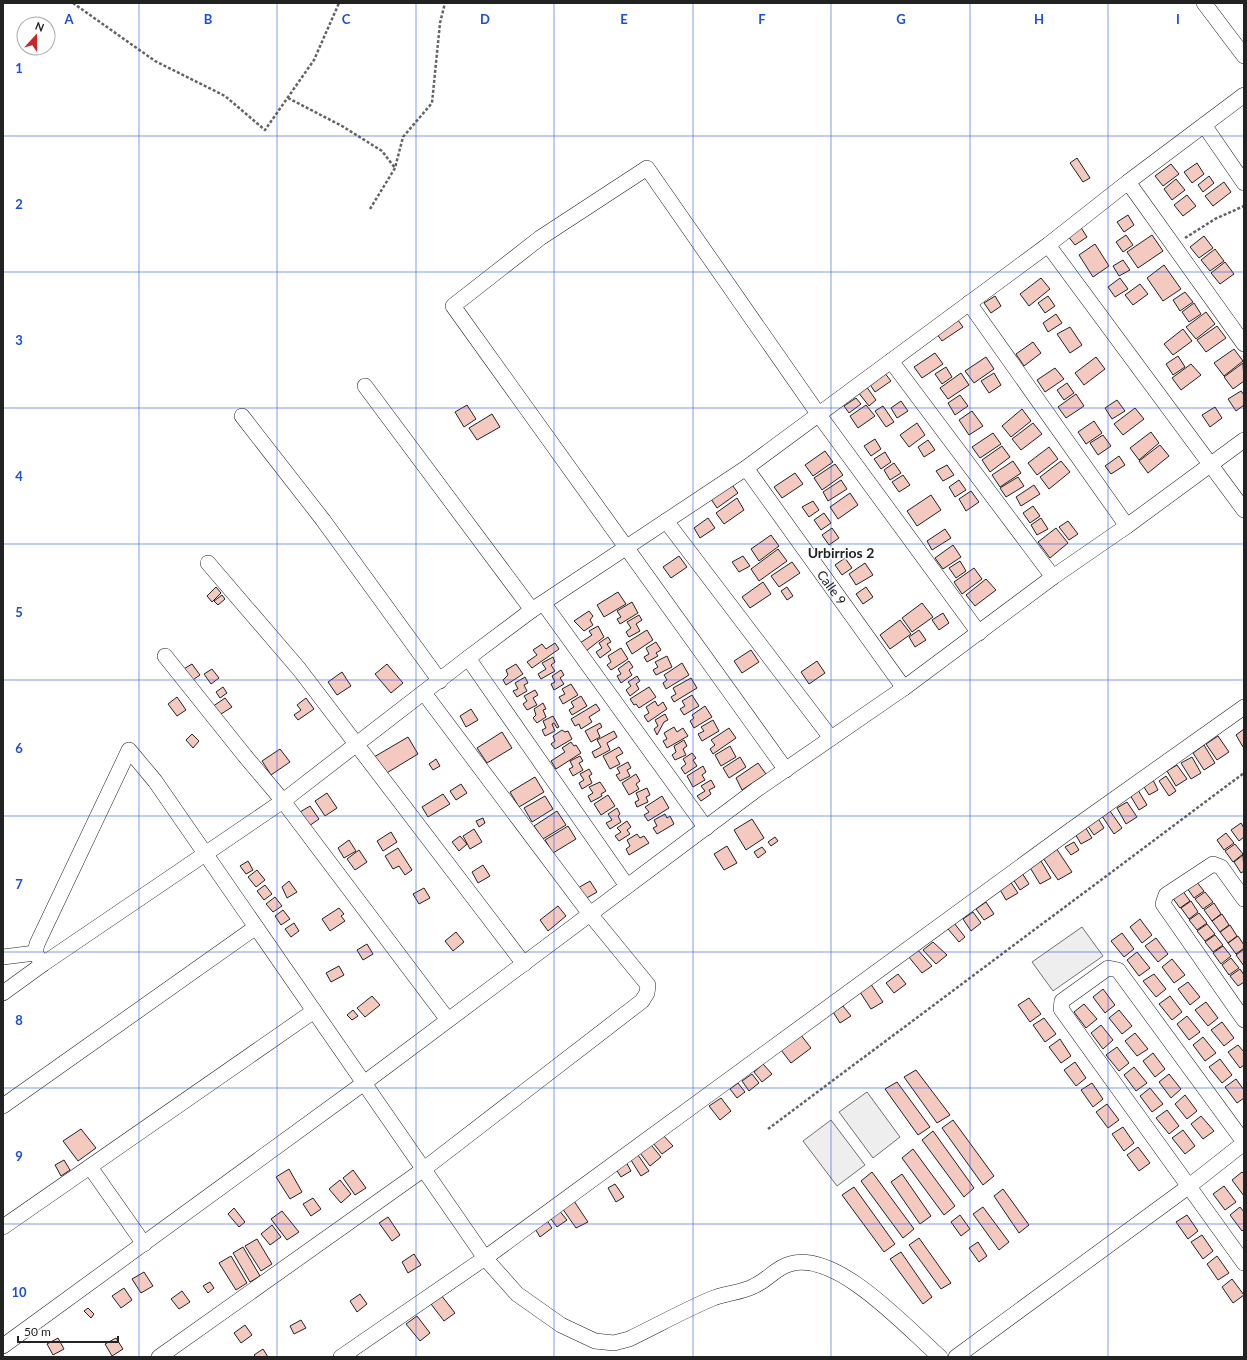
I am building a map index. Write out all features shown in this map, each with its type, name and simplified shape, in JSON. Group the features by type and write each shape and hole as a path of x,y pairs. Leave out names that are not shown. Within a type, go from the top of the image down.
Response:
{"street":[{"path":"1207,4 1244,56"},
{"path":"3,993 39,959 206,855 283,801 468,658 538,607 746,468 1048,245 1128,182 1244,95"},
{"path":"1204,125 1244,184"},
{"path":"786,770 453,306 540,238 647,168 819,415 979,633"},
{"path":"1128,182 1175,245 1244,344"},
{"path":"1048,245 1244,510"},
{"path":"969,303 1127,526"},
{"path":"891,360 1053,577"},
{"path":"365,386 538,607 706,828"},
{"path":"242,416 323,520 440,681"},
{"path":"3,1346 364,1083 706,828 831,738 904,688 1053,577 1127,526 1244,440"},
{"name":"Calle 9","path":"746,468 904,688"},
{"path":"666,521 831,738"},
{"path":"208,563 299,669 524,964"},
{"path":"165,656 283,801 448,1020"},
{"path":"468,658 628,886"},
{"path":"159,1357 424,1169 645,997 648,984 590,914 424,693"},
{"path":"341,1357 485,1258 1068,832 1244,707"},
{"path":"39,959 46,926 129,750 155,781 485,1258 517,1294 561,1325 595,1341 614,1343 629,1339 711,1299 755,1286 777,1269 791,1263 816,1263 827,1267 853,1281 940,1357"},
{"path":"1244,899 1221,867 1213,864 1166,896 1162,904 1244,1020"},
{"path":"3,1106 256,927"},
{"path":"3,957 39,959"},
{"path":"956,1357 1188,1187 1244,1143 1118,970 1108,968 1064,999 1061,1004 1061,1009 1188,1187 1244,1263"},
{"path":"3,1227 314,1012"},
{"path":"90,1167 144,1244"}],"path":[{"path":"73,3 155,61 225,96 265,130 314,60 339,3"},
{"path":"370,209 395,168 403,137 432,103 440,24 445,3"},
{"path":"288,98 342,126 382,151 395,168"},
{"path":"1175,245 1215,219 1244,206"},
{"path":"768,1128 1244,773"}],"shaded area":[{"path":"1082,927 1103,956 1053,991 1032,962"},
{"path":"867,1092 900,1137 873,1158 839,1112"},
{"path":"831,1120 865,1165 837,1186 803,1141"}],"building":[{"path":"1077,158 1090,178 1083,182 1070,163"},
{"path":"1197,163 1204,174 1192,183 1184,172"},
{"path":"1171,164 1179,174 1163,186 1155,176"},
{"path":"1209,176 1214,183 1203,192 1198,185"},
{"path":"1176,179 1185,190 1172,200 1164,189"},
{"path":"1224,182 1231,192 1213,206 1205,196"},
{"path":"1187,195 1196,206 1183,216 1174,205"},
{"path":"1128,215 1134,225 1124,232 1117,222"},
{"path":"1080,226 1087,237 1075,245 1067,235"},
{"path":"1126,235 1133,245 1123,252 1116,242"},
{"path":"1152,235 1163,251 1138,268 1127,252"},
{"path":"1204,236 1213,248 1199,258 1190,247"},
{"path":"1095,244 1109,266 1093,277 1079,255"},
{"path":"1215,249 1224,261 1210,271 1201,260"},
{"path":"1123,260 1130,270 1119,276 1113,266"},
{"path":"1225,262 1234,274 1220,284 1211,273"},
{"path":"1164,265 1181,289 1163,301 1147,278"},
{"path":"1041,278 1050,289 1029,306 1020,294"},
{"path":"1120,278 1128,289 1115,297 1108,287"},
{"path":"1140,284 1148,294 1133,305 1125,295"},
{"path":"1185,292 1193,302 1180,311 1173,300"},
{"path":"995,296 1001,306 991,313 984,303"},
{"path":"1048,296 1055,306 1045,313 1038,303"},
{"path":"1194,303 1201,314 1189,322 1182,312"},
{"path":"1206,312 1215,324 1196,339 1186,327"},
{"path":"1056,314 1062,323 1048,332 1043,323"},
{"path":"955,316 963,327 942,341 934,330"},
{"path":"1217,326 1226,338 1206,352 1197,340"},
{"path":"1070,327 1082,345 1070,353 1057,334"},
{"path":"1183,329 1192,341 1173,355 1164,344"},
{"path":"1033,342 1041,353 1024,366 1016,354"},
{"path":"1234,349 1243,361 1224,376 1214,363"},
{"path":"935,353 943,364 922,378 914,367"},
{"path":"1178,356 1185,367 1173,375 1166,364"},
{"path":"986,357 994,369 974,383 965,371"},
{"path":"1096,357 1105,369 1084,385 1075,373"},
{"path":"1243,363 1244,381 1233,389 1224,377"},
{"path":"1191,364 1201,375 1181,390 1172,378"},
{"path":"946,367 952,377 942,384 935,374"},
{"path":"1055,368 1064,379 1045,392 1037,380"},
{"path":"884,372 891,381 875,392 869,383"},
{"path":"961,373 969,385 948,399 940,388"},
{"path":"994,373 1001,385 989,393 981,381"},
{"path":"1067,383 1074,393 1064,400 1057,390"},
{"path":"866,386 876,400 869,406 858,392"},
{"path":"1241,391 1244,395 1244,405 1236,411 1228,399"},
{"path":"1076,394 1084,406 1066,418 1058,407"},
{"path":"960,395 968,406 955,415 948,403"},
{"path":"856,398 861,404 849,413 844,406"},
{"path":"1117,400 1125,411 1112,419 1105,408"},
{"path":"901,401 908,411 897,418 891,408"},
{"path":"467,405 476,419 464,427 455,412"},
{"path":"866,405 875,416 858,428 850,416"},
{"path":"883,406 894,422 886,427 875,411"},
{"path":"1215,407 1222,418 1210,427 1202,415"},
{"path":"1135,408 1144,419 1123,435 1114,424"},
{"path":"1022,409 1031,421 1011,437 1002,426"},
{"path":"972,411 983,426 969,435 959,420"},
{"path":"492,414 500,427 477,440 469,428"},
{"path":"1094,421 1102,433 1086,444 1078,432"},
{"path":"917,423 925,435 909,447 900,435"},
{"path":"1033,423 1042,434 1021,450 1012,439"},
{"path":"1151,432 1159,443 1139,460 1130,448"},
{"path":"993,433 1001,444 980,458 972,447"},
{"path":"1103,435 1111,446 1098,455 1090,443"},
{"path":"875,439 881,449 871,456 864,446"},
{"path":"928,440 935,450 924,457 918,447"},
{"path":"1160,445 1169,456 1148,473 1139,461"},
{"path":"1002,446 1010,457 990,472 982,460"},
{"path":"1049,447 1058,459 1037,475 1028,463"},
{"path":"825,451 833,462 813,476 805,465"},
{"path":"885,452 891,462 881,469 874,459"},
{"path":"1119,456 1125,465 1111,474 1105,466"},
{"path":"1013,461 1021,473 1000,487 992,475"},
{"path":"1061,461 1070,472 1049,489 1040,477"},
{"path":"894,463 901,473 890,480 884,470"},
{"path":"835,464 843,475 822,490 814,478"},
{"path":"947,465 954,475 943,481 936,471"},
{"path":"795,473 803,484 782,498 774,487"},
{"path":"903,475 910,485 899,492 892,482"},
{"path":"1018,477 1024,486 1006,497 1000,488"},
{"path":"841,480 847,489 828,501 823,492"},
{"path":"959,480 966,490 955,497 949,487"},
{"path":"730,482 738,493 717,508 709,496"},
{"path":"1034,485 1040,494 1021,506 1016,497"},
{"path":"971,491 979,502 966,511 959,499"},
{"path":"850,493 858,505 838,519 830,507"},
{"path":"931,495 941,510 917,526 907,511"},
{"path":"737,498 744,510 724,524 716,513"},
{"path":"813,501 819,510 809,517 802,507"},
{"path":"1033,506 1040,516 1030,523 1023,513"},
{"path":"824,513 831,523 821,530 814,520"},
{"path":"708,518 715,528 700,538 694,528"},
{"path":"1041,518 1048,529 1037,535 1031,525"},
{"path":"1068,521 1078,534 1069,540 1059,527"},
{"path":"832,528 839,538 829,545 822,535"},
{"path":"1056,528 1068,543 1050,558 1038,542"},
{"path":"945,529 951,538 932,550 927,541"},
{"path":"771,535 779,546 759,561 751,549"},
{"path":"953,545 961,557 943,569 935,558"},
{"path":"778,549 787,561 759,581 751,569"},
{"path":"679,556 687,567 671,578 663,567"},
{"path":"743,556 750,566 739,572 732,562"},
{"path":"845,558 852,568 842,575 835,565"},
{"path":"960,561 966,571 956,578 949,568"},
{"path":"792,562 800,573 779,587 771,576"},
{"path":"865,563 873,575 856,585 849,574"},
{"path":"974,568 982,579 962,594 954,582"},
{"path":"986,579 996,590 975,606 966,595"},
{"path":"763,582 771,594 750,608 742,597"},
{"path":"216,587 221,593 212,602 207,596"},
{"path":"787,587 793,596 787,600 781,591"},
{"path":"866,587 873,597 863,604 856,594"},
{"path":"618,592 626,604 604,617 597,605"},
{"path":"222,595 225,599 218,605 214,601"},
{"path":"632,602 638,613 620,624 617,619 621,617 617,611"},
{"path":"922,603 933,617 912,632 902,618"},
{"path":"589,611 593,616 590,620 593,625 584,631 574,621"},
{"path":"943,613 949,623 939,630 932,620"},
{"path":"639,615 642,620 636,624 640,631 629,637 626,632 631,628 627,622"},
{"path":"900,620 911,634 890,649 880,635"},
{"path":"598,626 604,637 586,651 580,643 592,635 589,631"},
{"path":"647,630 653,640 632,654 626,643"},
{"path":"919,630 926,640 915,647 909,637"},
{"path":"608,637 611,642 607,644 611,650 600,658 596,652 602,648 599,643"},
{"path":"656,642 661,650 656,653 658,656 647,662 644,657 649,654 646,648"},
{"path":"555,643 559,649 532,668 527,662 537,655 533,650 542,644 546,649"},
{"path":"621,648 628,659 611,670 607,665 611,662 608,656"},
{"path":"751,650 759,662 742,673 734,661"},
{"path":"667,656 672,667 656,675 653,670 658,667 655,662"},
{"path":"553,657 555,662 551,665 555,671 541,679 538,674 546,669 542,663"},
{"path":"629,661 633,667 629,670 632,675 621,683 617,676 621,674 618,669"},
{"path":"817,661 825,673 809,684 801,672"},
{"path":"682,663 689,675 666,689 663,683 667,680 664,675"},
{"path":"192,664 200,675 190,682 182,670"},
{"path":"387,664 403,683 391,693 375,674"},
{"path":"516,664 523,674 506,685 503,680 508,675 506,670"},
{"path":"212,669 219,678 211,684 204,674"},
{"path":"561,670 564,675 560,678 564,684 554,690 551,684 555,682 552,676"},
{"path":"342,672 351,686 337,695 328,682"},
{"path":"637,676 640,681 636,684 639,689 630,696 626,690 631,686 628,682"},
{"path":"525,677 528,683 524,685 527,691 517,697 513,691 518,689 515,683"},
{"path":"691,678 697,688 674,702 671,697 676,694 673,688"},
{"path":"571,684 578,695 563,704 559,697 565,694 562,689"},
{"path":"223,687 227,693 220,698 216,692"},
{"path":"649,687 656,697 639,708 636,704 634,705 630,699"},
{"path":"535,690 538,695 533,698 537,705 527,710 523,704 527,701 524,696"},
{"path":"692,695 699,706 684,715 680,709 685,706 682,701"},
{"path":"581,696 587,706 572,715 569,710 574,707 571,702"},
{"path":"177,697 186,710 177,716 168,704"},
{"path":"225,698 232,707 218,716 212,707"},
{"path":"306,698 314,709 298,720 294,715 301,710 297,705"},
{"path":"655,701 658,706 663,702 667,709 648,722 644,716 649,713 646,707"},
{"path":"543,703 546,709 543,710 546,717 537,723 533,718 536,715 534,709"},
{"path":"596,704 600,710 589,717 592,722 581,729 579,724 575,726 571,719"},
{"path":"705,706 712,717 694,728 690,721 694,718 692,715"},
{"path":"471,709 478,720 466,727 460,716"},
{"path":"665,714 668,720 664,722 657,735 654,729 658,726 655,720"},
{"path":"553,716 559,727 557,728 554,723 552,724 555,731 545,736 542,730 546,728 543,721"},
{"path":"713,720 719,731 702,741 698,734 704,731 701,727"},
{"path":"600,723 602,727 597,730 600,737 591,742 585,731"},
{"path":"674,727 677,732 683,728 688,736 667,748 663,741 667,739 664,733"},
{"path":"729,728 736,738 713,754 710,749 715,745 711,740"},
{"path":"1244,729 1244,747 1243,747 1236,735"},
{"path":"562,730 565,732 568,731 572,739 555,749 551,744 555,741 553,736"},
{"path":"614,731 617,737 607,743 610,750 595,758 592,752 601,747 597,740"},
{"path":"502,732 512,748 487,763 477,748"},
{"path":"192,734 199,741 193,748 186,740"},
{"path":"1218,736 1229,752 1217,760 1206,744"},
{"path":"408,737 418,754 385,774 374,757"},
{"path":"684,740 687,746 683,749 686,755 675,760 672,755 676,752 674,746"},
{"path":"571,742 574,746 576,745 581,753 556,769 551,761 565,752 562,748"},
{"path":"1204,745 1215,763 1204,770 1193,753"},
{"path":"730,746 736,757 721,766 715,755"},
{"path":"619,747 623,753 616,757 620,764 610,769 603,756"},
{"path":"280,749 290,762 271,775 262,761"},
{"path":"692,753 696,758 693,760 697,766 685,774 681,768 686,764 683,759"},
{"path":"580,756 583,761 579,763 583,770 573,776 569,769 573,767 570,761"},
{"path":"740,757 746,767 729,778 723,768"},
{"path":"1192,757 1201,773 1191,779 1181,763"},
{"path":"436,759 440,766 433,770 429,764"},
{"path":"628,762 631,768 627,770 630,776 620,781 616,775 620,773 617,768"},
{"path":"758,763 766,774 742,790 736,778"},
{"path":"1177,765 1187,779 1176,786 1167,771"},
{"path":"703,766 706,772 702,775 705,780 693,787 687,776"},
{"path":"589,769 592,774 589,776 592,783 582,789 579,783 584,780 580,774"},
{"path":"636,774 640,781 636,784 639,789 629,795 622,783"},
{"path":"1166,776 1176,791 1169,796 1159,781"},
{"path":"535,777 544,792 519,807 510,792"},
{"path":"1152,778 1158,790 1149,795 1142,784"},
{"path":"711,780 715,787 709,790 711,794 701,801 697,796 705,791 701,786"},
{"path":"600,782 606,791 601,794 602,796 591,802 588,796 593,793 589,787"},
{"path":"461,784 467,793 456,800 450,791"},
{"path":"647,788 650,795 646,797 648,802 637,807 635,802 639,800 636,793"},
{"path":"1138,790 1147,805 1139,810 1130,795"},
{"path":"327,793 337,808 325,816 315,801"},
{"path":"443,794 450,804 428,817 422,807"},
{"path":"608,795 615,806 601,815 594,804"},
{"path":"545,796 553,809 532,822 524,808"},
{"path":"662,796 669,808 648,821 644,815 649,812 645,807"},
{"path":"1127,802 1137,817 1126,824 1117,808"},
{"path":"310,806 319,819 309,826 300,812"},
{"path":"617,808 620,814 618,816 621,822 610,829 606,823 612,820 608,814"},
{"path":"557,811 566,825 543,839 534,826"},
{"path":"1110,811 1122,828 1114,834 1102,816"},
{"path":"665,814 667,818 670,816 674,824 657,834 653,828 657,826 654,820"},
{"path":"1096,815 1104,828 1094,835 1085,822"},
{"path":"483,818 485,823 479,827 476,821"},
{"path":"752,819 764,838 746,850 734,830"},
{"path":"627,821 631,827 627,830 630,834 619,841 615,836 621,832 617,828"},
{"path":"1241,823 1244,828 1244,837 1239,841 1231,830"},
{"path":"1084,825 1092,838 1081,844 1074,832"},
{"path":"568,826 576,839 553,853 545,840"},
{"path":"474,829 482,842 470,849 463,836"},
{"path":"391,832 397,842 383,851 377,841"},
{"path":"1226,833 1234,843 1224,850 1217,840"},
{"path":"637,834 640,838 644,836 649,843 629,855 626,849 630,846 627,840"},
{"path":"460,836 467,844 459,851 452,842"},
{"path":"775,837 778,841 771,846 768,842"},
{"path":"349,840 356,851 344,858 338,848"},
{"path":"1074,842 1079,850 1071,855 1065,847"},
{"path":"1235,844 1243,854 1233,862 1225,851"},
{"path":"727,846 737,863 724,870 714,854"},
{"path":"762,847 766,852 758,858 754,852"},
{"path":"398,848 412,870 405,875 399,866 393,869 385,856"},
{"path":"1056,848 1072,872 1058,880 1041,855"},
{"path":"359,850 367,862 355,870 347,859"},
{"path":"1243,855 1244,871 1241,873 1234,862"},
{"path":"248,861 253,870 246,874 240,866"},
{"path":"1041,861 1051,878 1040,884 1029,866"},
{"path":"483,865 490,876 478,883 472,872"},
{"path":"257,870 265,880 256,887 248,877"},
{"path":"1022,873 1029,884 1020,890 1013,879"},
{"path":"289,881 297,892 287,898 282,887"},
{"path":"590,881 597,892 585,899 578,888"},
{"path":"1010,881 1018,893 1006,900 999,888"},
{"path":"1196,881 1204,891 1194,898 1187,888"},
{"path":"265,885 272,894 264,900 257,891"},
{"path":"424,888 430,898 419,904 413,894"},
{"path":"1182,890 1190,901 1180,908 1172,897"},
{"path":"1205,892 1213,902 1203,909 1195,899"},
{"path":"275,897 282,906 273,912 266,904"},
{"path":"1191,901 1198,912 1189,919 1181,908"},
{"path":"986,902 994,914 984,920 976,909"},
{"path":"1214,903 1221,914 1212,921 1204,910"},
{"path":"558,906 566,916 548,931 540,920"},
{"path":"339,908 344,914 341,916 345,921 330,931 322,919"},
{"path":"283,910 290,919 281,925 275,916"},
{"path":"973,912 981,923 971,931 963,919"},
{"path":"1199,913 1207,923 1197,930 1189,920"},
{"path":"1222,914 1229,925 1220,932 1212,921"},
{"path":"1140,919 1152,935 1142,943 1130,927"},
{"path":"294,923 299,931 291,937 285,929"},
{"path":"954,923 965,937 959,942 948,929"},
{"path":"1207,924 1215,934 1205,941 1197,931"},
{"path":"1230,925 1237,936 1228,943 1220,932"},
{"path":"456,932 464,942 453,951 445,941"},
{"path":"1122,933 1134,949 1124,957 1111,941"},
{"path":"1215,935 1223,945 1213,952 1205,942"},
{"path":"1238,936 1244,945 1244,948 1236,954 1228,943"},
{"path":"1156,938 1168,954 1158,962 1145,946"},
{"path":"933,942 947,955 936,964 923,950"},
{"path":"367,944 373,954 363,960 357,950"},
{"path":"1223,946 1231,956 1221,964 1213,953"},
{"path":"917,949 932,966 922,973 908,956"},
{"path":"1244,949 1244,966 1236,955"},
{"path":"1137,952 1150,968 1139,976 1127,960"},
{"path":"1231,958 1239,968 1229,975 1222,965"},
{"path":"1172,959 1185,975 1174,983 1162,967"},
{"path":"339,966 344,975 331,982 326,973"},
{"path":"1240,969 1244,975 1244,982 1238,986 1230,976"},
{"path":"898,974 906,984 894,993 886,983"},
{"path":"1154,974 1166,989 1156,997 1143,981"},
{"path":"1188,982 1200,997 1190,1005 1178,989"},
{"path":"870,983 883,1002 871,1009 858,989"},
{"path":"1103,989 1115,1005 1105,1013 1093,997"},
{"path":"372,996 380,1005 365,1017 357,1008"},
{"path":"1170,996 1182,1012 1172,1020 1159,1004"},
{"path":"1029,998 1041,1014 1030,1022 1018,1005"},
{"path":"1206,1002 1218,1018 1208,1026 1195,1010"},
{"path":"1084,1004 1097,1019 1086,1028 1074,1012"},
{"path":"843,1006 851,1016 840,1023 833,1012"},
{"path":"353,1010 358,1016 352,1020 347,1015"},
{"path":"1119,1010 1132,1026 1122,1034 1109,1018"},
{"path":"1187,1016 1200,1032 1189,1040 1177,1024"},
{"path":"1044,1018 1056,1034 1045,1042 1033,1025"},
{"path":"1222,1022 1234,1038 1224,1046 1211,1030"},
{"path":"1101,1025 1113,1040 1103,1049 1091,1033"},
{"path":"797,1030 811,1048 791,1063 781,1050"},
{"path":"1135,1033 1148,1049 1137,1056 1125,1041"},
{"path":"1203,1037 1216,1053 1205,1061 1193,1045"},
{"path":"1060,1039 1071,1056 1061,1063 1049,1047"},
{"path":"1238,1045 1244,1052 1244,1065 1240,1068 1228,1052"},
{"path":"1117,1047 1129,1063 1119,1071 1106,1055"},
{"path":"1153,1053 1165,1069 1155,1077 1143,1061"},
{"path":"1220,1059 1232,1075 1222,1083 1209,1067"},
{"path":"1075,1062 1086,1078 1076,1086 1064,1070"},
{"path":"763,1064 772,1074 762,1082 754,1072"},
{"path":"1134,1067 1147,1083 1136,1091 1124,1075"},
{"path":"916,1070 950,1115 937,1123 904,1077"},
{"path":"752,1074 759,1083 749,1091 742,1081"},
{"path":"1169,1074 1181,1089 1171,1098 1159,1082"},
{"path":"1236,1079 1244,1090 1244,1098 1237,1103 1225,1087"},
{"path":"897,1082 930,1127 918,1135 885,1089"},
{"path":"738,1083 745,1092 737,1098 730,1089"},
{"path":"1092,1083 1103,1099 1093,1107 1081,1090"},
{"path":"1150,1088 1163,1104 1152,1112 1140,1096"},
{"path":"1185,1095 1197,1111 1187,1119 1175,1104"},
{"path":"721,1098 731,1111 720,1120 709,1106"},
{"path":"1107,1104 1119,1120 1108,1128 1096,1112"},
{"path":"1167,1110 1179,1126 1169,1134 1156,1118"},
{"path":"1201,1116 1214,1131 1203,1139 1191,1124"},
{"path":"953,1120 994,1176 983,1185 942,1128"},
{"path":"1123,1127 1134,1143 1124,1151 1112,1134"},
{"path":"81,1129 96,1148 78,1161 63,1141"},
{"path":"1183,1130 1195,1146 1185,1154 1172,1138"},
{"path":"933,1131 974,1188 964,1197 922,1140"},
{"path":"663,1135 673,1146 662,1154 653,1143"},
{"path":"647,1140 661,1157 650,1166 637,1149"},
{"path":"1138,1147 1150,1163 1139,1171 1127,1155"},
{"path":"913,1149 955,1206 944,1215 902,1158"},
{"path":"636,1152 649,1171 641,1176 629,1157"},
{"path":"64,1160 70,1170 61,1176 55,1165"},
{"path":"625,1160 631,1171 621,1177 614,1166"},
{"path":"289,1169 302,1192 290,1199 276,1177"},
{"path":"353,1170 366,1188 355,1195 343,1178"},
{"path":"872,1172 914,1229 903,1238 861,1181"},
{"path":"1242,1172 1244,1174 1244,1196 1232,1180"},
{"path":"902,1174 931,1216 920,1224 891,1182"},
{"path":"340,1180 351,1194 341,1203 329,1189"},
{"path":"615,1184 624,1197 616,1202 608,1188"},
{"path":"1224,1186 1236,1202 1225,1210 1213,1194"},
{"path":"854,1187 895,1244 884,1252 842,1195"},
{"path":"1003,1189 1029,1225 1019,1233 994,1196"},
{"path":"313,1198 321,1209 311,1216 303,1204"},
{"path":"574,1201 588,1222 576,1228 562,1208"},
{"path":"983,1207 1009,1242 999,1250 973,1214"},
{"path":"1240,1207 1244,1212 1244,1229 1242,1231 1230,1215"},
{"path":"234,1208 245,1222 239,1227 228,1214"},
{"path":"558,1209 567,1220 557,1227 548,1215"},
{"path":"282,1211 299,1232 287,1240 271,1219"},
{"path":"960,1215 970,1229 961,1236 951,1222"},
{"path":"1187,1215 1198,1231 1188,1239 1176,1222"},
{"path":"388,1217 400,1235 392,1241 379,1223"},
{"path":"546,1219 552,1228 540,1237 534,1227"},
{"path":"272,1225 281,1237 270,1245 261,1234"},
{"path":"1202,1235 1213,1251 1203,1259 1191,1242"},
{"path":"919,1238 951,1283 941,1289 909,1245"},
{"path":"257,1239 272,1264 261,1271 245,1246"},
{"path":"978,1242 987,1256 979,1262 969,1248"},
{"path":"243,1247 260,1276 250,1282 233,1253"},
{"path":"901,1252 932,1297 923,1304 890,1259"},
{"path":"414,1254 421,1265 408,1273 402,1262"},
{"path":"231,1256 247,1283 236,1290 219,1263"},
{"path":"1217,1256 1229,1273 1218,1280 1207,1264"},
{"path":"144,1272 153,1286 141,1293 132,1279"},
{"path":"1232,1279 1244,1295 1233,1303 1222,1287"},
{"path":"210,1282 214,1288 208,1293 203,1286"},
{"path":"124,1288 132,1300 121,1308 112,1296"},
{"path":"182,1291 190,1302 179,1309 171,1299"},
{"path":"360,1294 367,1304 357,1312 350,1301"},
{"path":"441,1295 455,1313 444,1321 431,1304"},
{"path":"88,1308 94,1314 91,1318 84,1311"},
{"path":"417,1316 430,1333 420,1341 406,1324"},
{"path":"301,1320 306,1328 294,1334 290,1326"},
{"path":"245,1325 252,1335 241,1343 234,1333"},
{"path":"58,1338 64,1349 53,1355 47,1344"},
{"path":"116,1338 123,1349 112,1356 105,1344"},
{"path":"263,1349 268,1357 256,1357 254,1355"}],"district":[{"name":"Urbirrios 2","path":"841,552"}]}
